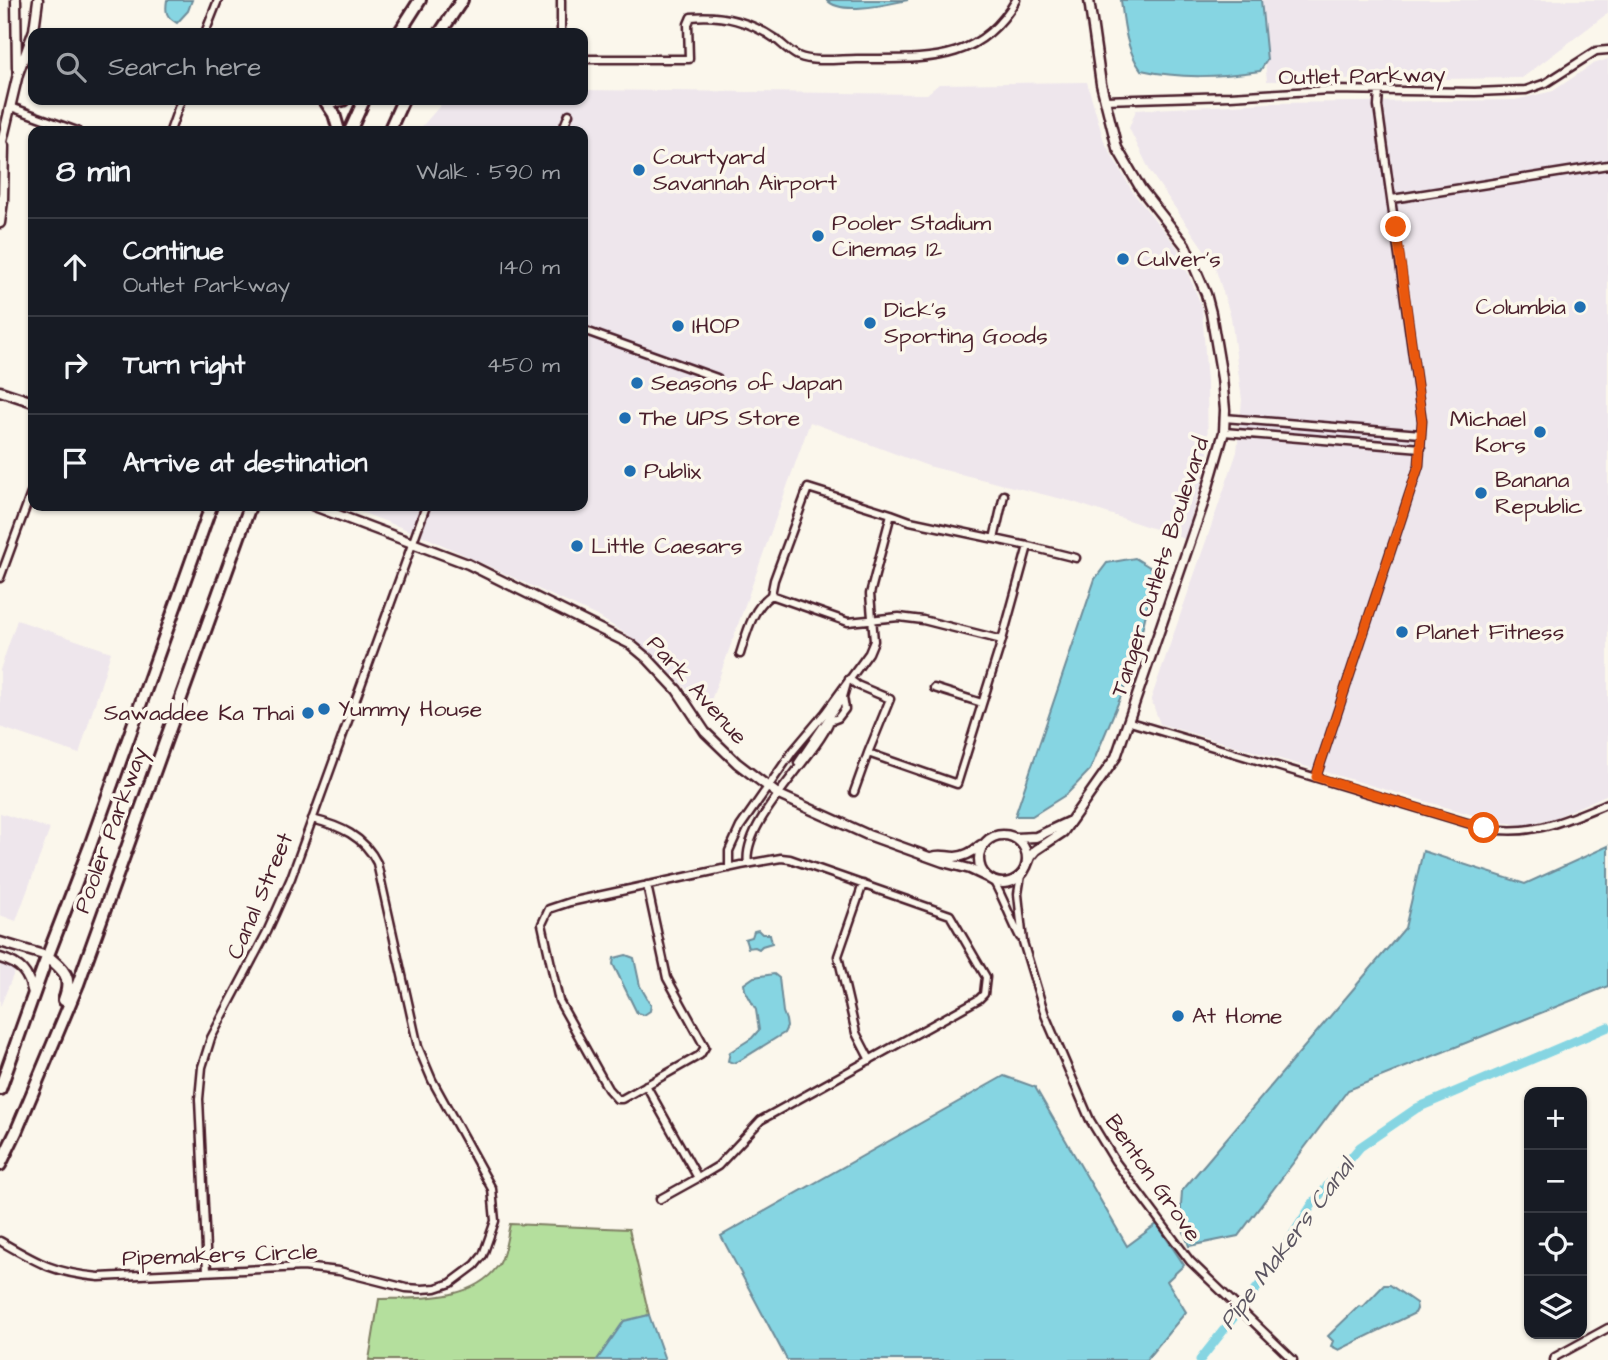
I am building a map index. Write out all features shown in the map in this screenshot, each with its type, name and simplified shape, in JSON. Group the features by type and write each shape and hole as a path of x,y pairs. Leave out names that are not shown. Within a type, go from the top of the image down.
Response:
{"main road":[{"path":"402,28 420,0"},
{"path":"443,28 462,0"},
{"path":"327,105 334,114 338,126"},
{"path":"353,126 361,105"},
{"path":"390,126 401,105"},
{"name":"Pooler Parkway","path":"0,1088 90,846 209,511"},
{"name":"Pooler Parkway","path":"0,1165 78,984 248,511"},
{"path":"31,1098 30,1085 69,988 61,968 47,956"}],"street":[{"path":"16,0 18,74"},
{"path":"34,28 38,0"},
{"path":"207,28 218,0"},
{"path":"561,0 561,28"},
{"path":"588,59 689,59 688,24 691,17 699,16 736,19 755,26 798,56 818,59 926,58 950,55 968,47 993,29 1006,17 1016,0"},
{"name":"Tanger Outlets Boulevard","path":"1024,871 1030,857 1063,832 1116,757 1203,504 1224,432 1224,398 1214,329 1200,279 1185,245 1123,162 1111,131 1089,0"},
{"path":"0,150 18,74 28,46"},
{"name":"Outlet Parkway","path":"1105,100 1330,90 1526,90 1546,83 1596,51 1608,50"},
{"path":"1316,777 1419,465 1422,421 1378,106 1379,91"},
{"path":"172,126 179,105"},
{"path":"10,107 63,126"},
{"path":"564,126 569,114"},
{"path":"0,223 4,136"},
{"path":"1392,199 1608,166"},
{"path":"588,332 717,378"},
{"path":"0,391 28,400"},
{"path":"1224,418 1421,434"},
{"path":"1224,432 1420,448"},
{"path":"740,654 752,617 761,602 771,594 808,488 910,521 1076,558"},
{"path":"994,539 1004,495"},
{"path":"0,578 28,502"},
{"name":"Park Avenue","path":"327,511 468,564 630,644 648,659 677,691 705,732 737,763 779,795 868,835 990,879"},
{"name":"Canal Street","path":"207,1271 199,1099 202,1067 211,1038 267,932 312,819 424,511"},
{"path":"729,868 729,851 733,839 767,787 869,653 874,640 870,594 891,514"},
{"path":"868,753 957,784 1028,547"},
{"path":"771,594 848,622 899,617 1002,640"},
{"path":"748,864 747,847 750,839 796,768 814,749 830,721 838,718 845,709 843,697 848,681"},
{"path":"848,681 890,699 854,792"},
{"path":"934,688 982,703"},
{"path":"1130,722 1484,828 1507,832 1537,830 1608,803"},
{"name":"Pipemakers Circle","path":"0,1241 47,1268 72,1275 99,1277 303,1267 323,1268 406,1288 436,1288 451,1283 475,1265 489,1243 495,1221 494,1201 487,1178 432,1080 418,1047 379,874 372,854 350,833 312,819"},
{"path":"1014,838 1025,849 1028,858 1024,871 1004,883 990,879 981,869 979,860 980,851 993,837 1036,837 1068,822"},
{"name":"Park Avenue","path":"932,857 941,854 957,857 972,852 985,843"},
{"path":"648,885 667,978 705,1048 700,1055 617,1099 608,1089 559,1001 542,924 549,909 556,905 648,885 748,864 790,859 950,915 986,977 984,994 979,999 761,1120 719,1166 660,1199"},
{"name":"Benton Grove","path":"1024,871 1018,894 1023,942 1045,1015 1090,1121 1115,1161 1190,1261 1293,1360"},
{"name":"Benton Grove","path":"990,879 1006,904 1010,919 1023,942"},
{"path":"863,884 838,956 856,1033 870,1060"},
{"path":"0,942 47,956"},
{"path":"0,958 15,962 25,970 34,994"},
{"path":"646,1085 698,1178"},
{"path":"1554,1360 1608,1328"}],"shaded area":[{"path":"1259,0 1608,0 1608,13 1522,78 1267,81"},
{"path":"1608,59 1608,794 1554,818 1524,825 1497,822 1160,724 1151,699 1237,452 1242,400 1231,317 1214,264 1151,173 1129,128 1136,110 1269,103 1515,100 1553,91 1593,64"},
{"path":"1087,82 1104,141 1134,194 1177,247 1202,307 1207,383 1208,460 1185,539 1070,501 928,466 810,422 708,709 634,639 599,617 421,535 358,511 588,511 588,126 422,126 441,105 588,105 588,90 927,94 939,84"},
{"path":"17,620 111,652 79,754 0,727 0,670"},
{"path":"0,813 50,829 16,921 0,915"},
{"path":"0,962 16,968 0,1007"}],"green space":[{"path":"510,1224 629,1229 649,1315 624,1322 597,1360 369,1360 379,1299 443,1296 474,1286 487,1278 498,1266"}],"water":[{"path":"167,0 192,0 188,11 177,23 167,14"},
{"path":"827,0 908,0 854,8 834,5"},
{"path":"1121,0 1261,0 1267,60 1260,71 1230,75 1185,76 1141,70 1129,45"},
{"path":"1135,558 1156,571 1140,639 1124,689 1090,770 1067,794 1032,816 1015,816 1095,579 1107,563"},
{"path":"1608,846 1608,986 1348,1090 1238,1236 1189,1246 1180,1220 1182,1191 1405,928 1423,851 1525,884"},
{"path":"758,930 762,934 770,934 772,943 759,949 748,948 745,939 752,937 754,931"},
{"path":"626,955 634,958 640,986 651,1005 650,1011 644,1015 637,1013 613,964 614,958"},
{"path":"774,974 779,978 787,1027 784,1033 739,1061 728,1061 730,1052 752,1038 759,1030 756,1010 744,984 754,977"},
{"path":"1004,1076 1035,1087 1127,1246 1157,1224 1184,1265 1167,1281 1186,1312 1146,1360 787,1360 721,1236"},
{"path":"1384,1285 1390,1285 1416,1303 1415,1313 1339,1350 1331,1346 1333,1341 1328,1336 1359,1306 1363,1307"},
{"path":"649,1315 665,1360 597,1360 624,1321"}],"waterway":[{"name":"Pipe Makers Canal","path":"1200,1360 1268,1274 1313,1203 1360,1147 1417,1108 1608,1027"}],"place":[{"name":"Courtyard Savannah Airport","path":"639,170"},
{"name":"Pooler Stadium Cinemas 12","path":"818,236"},
{"name":"Culver's","path":"1123,259"},
{"name":"Columbia","path":"1580,307"},
{"name":"Dick's Sporting Goods","path":"870,323"},
{"name":"IHOP","path":"678,326"},
{"name":"Seasons of Japan","path":"637,383"},
{"name":"The UPS Store","path":"625,418"},
{"name":"Michael Kors","path":"1540,432"},
{"name":"Publix","path":"630,471"},
{"name":"Banana Republic","path":"1481,493"},
{"name":"Little Caesars","path":"577,546"},
{"name":"Planet Fitness","path":"1402,632"},
{"name":"Yummy House","path":"324,709"},
{"name":"Sawaddee Ka Thai","path":"308,713"},
{"name":"At Home","path":"1178,1016"}],"route":[{"path":"1396,227 1422,421 1419,465 1316,777 1484,828"}]}
